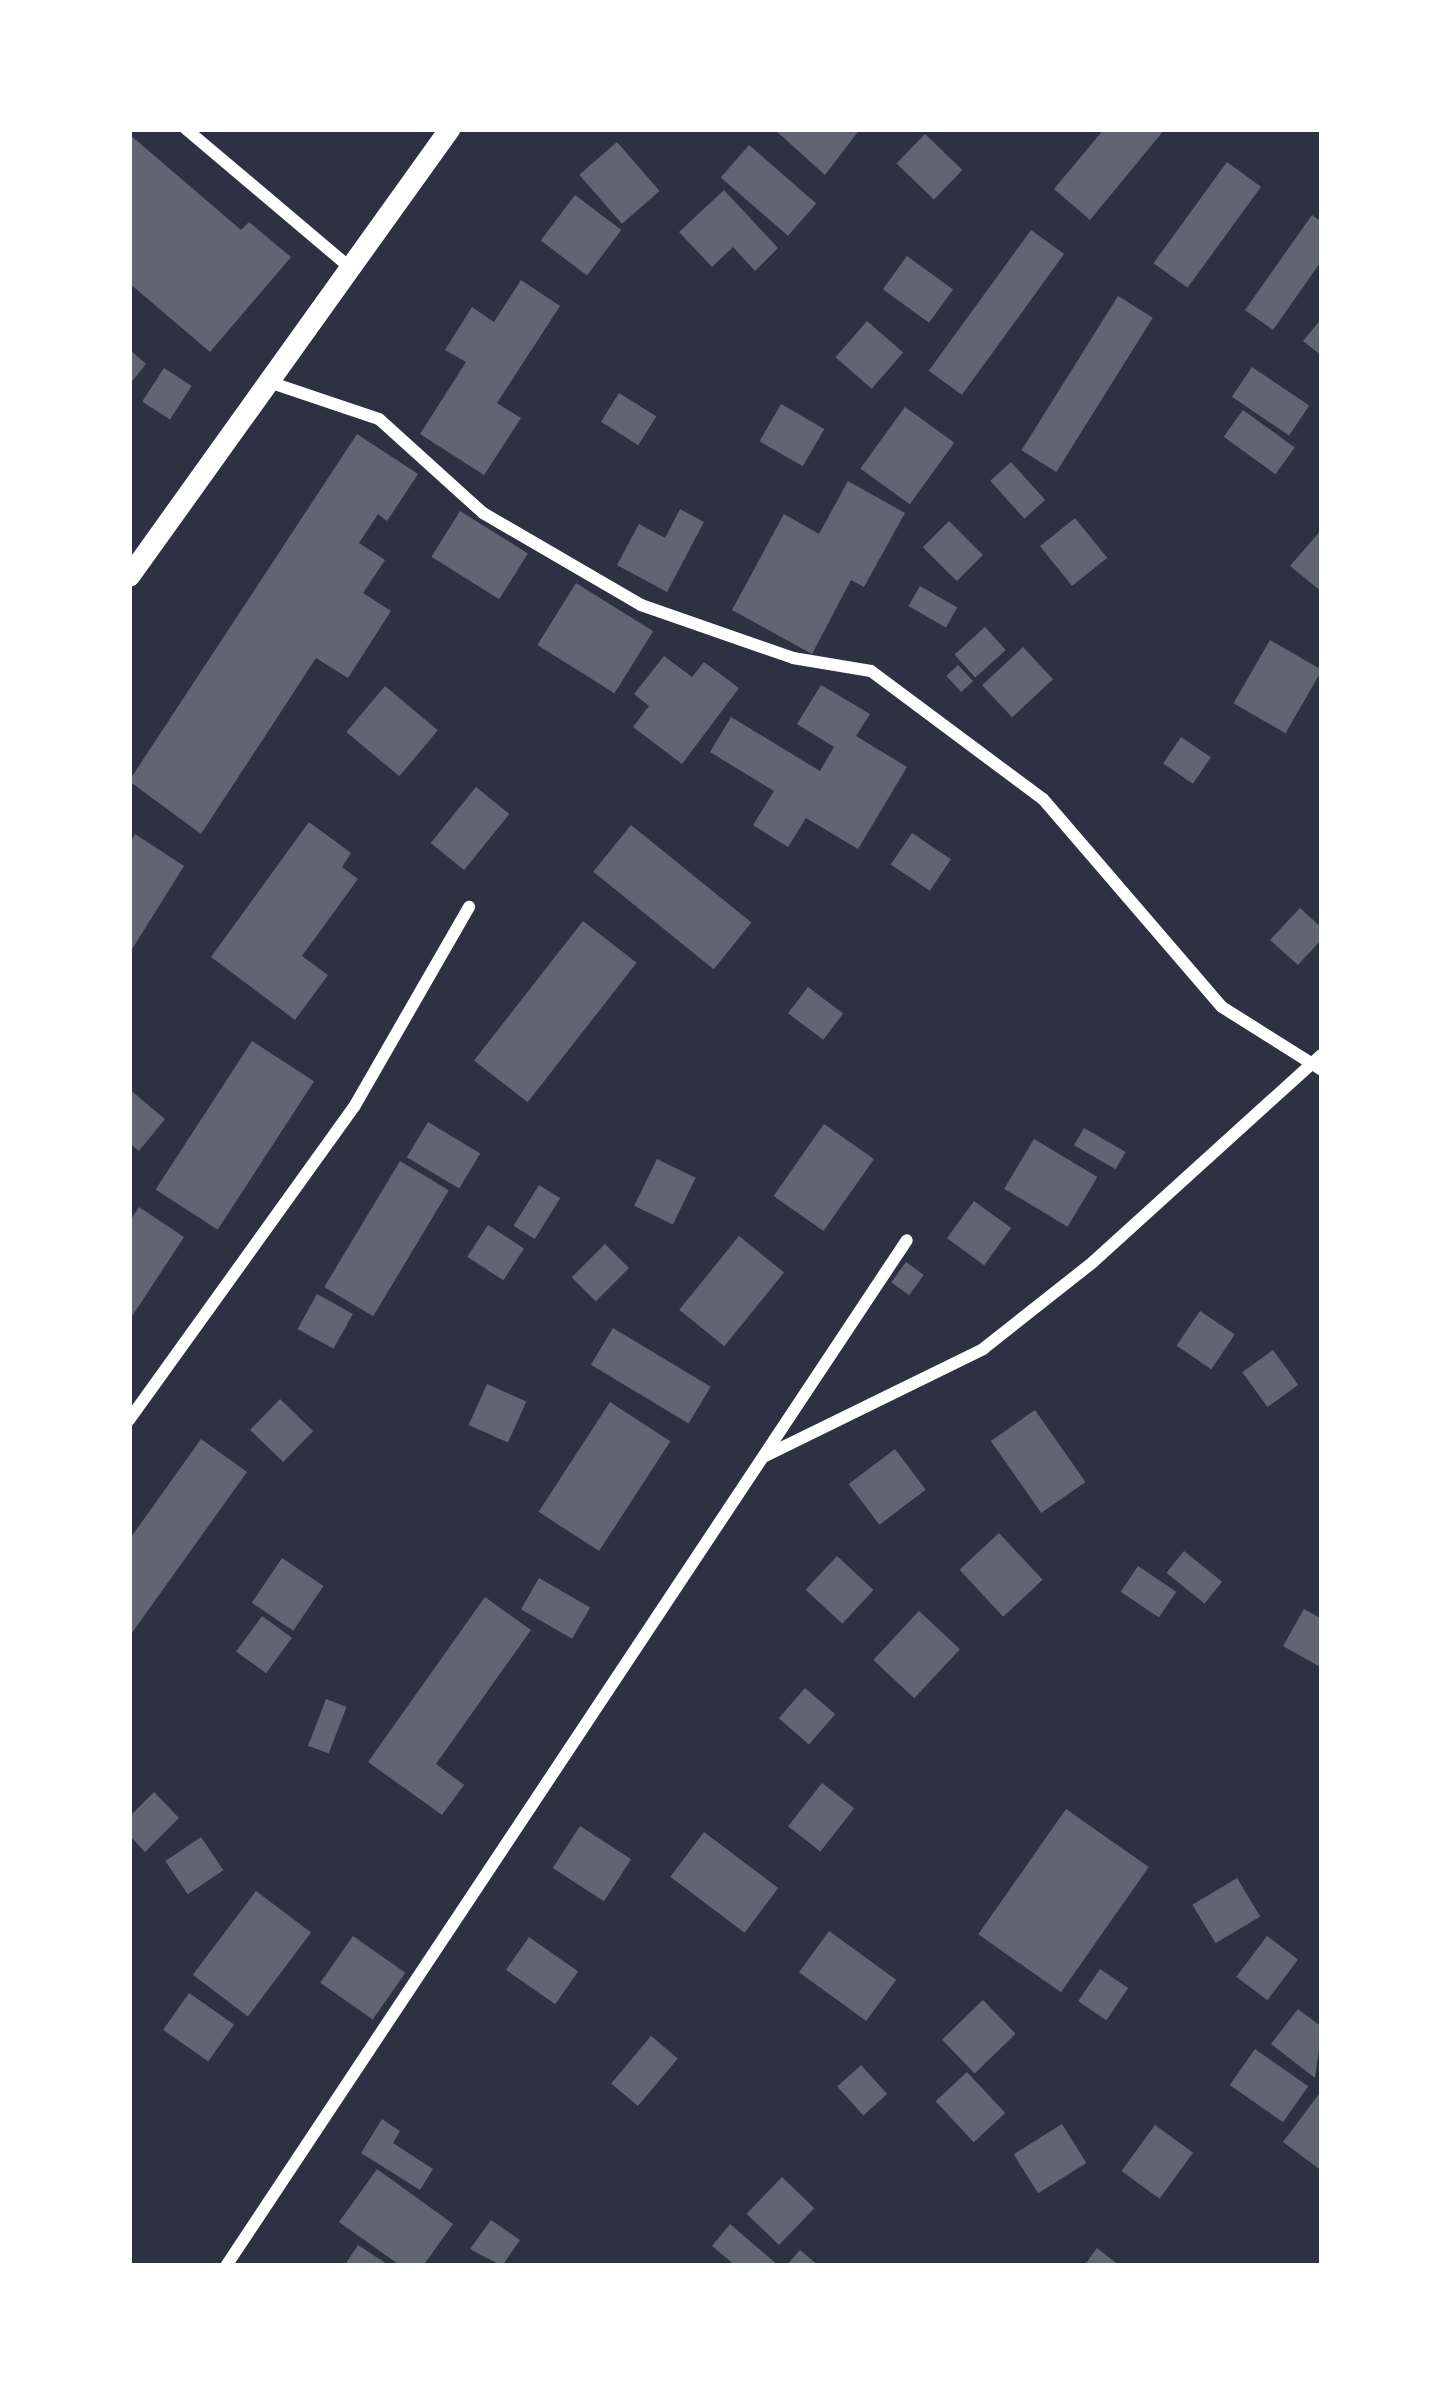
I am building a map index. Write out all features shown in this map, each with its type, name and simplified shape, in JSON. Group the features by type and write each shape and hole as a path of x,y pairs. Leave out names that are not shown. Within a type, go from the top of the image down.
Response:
{"street":[{"path":"186,129 346,265"},
{"path":"129,576 346,265 449,129"},
{"path":"265,381 380,419 483,513 641,605 793,658 871,671 981,745 1043,799 1222,1007 1318,1062 1093,1262 983,1349 764,1456"},
{"path":"129,1420 354,1107 470,908"},
{"path":"226,2266 907,1240"}],"building":[{"path":"774,129 860,129 825,175"},
{"path":"1104,129 1165,129 1090,220 1054,189"},
{"path":"129,134 241,230 249,222 291,257 210,352 129,283"},
{"path":"925,134 962,170 934,200 897,163"},
{"path":"617,142 660,191 622,224 579,175"},
{"path":"749,145 816,203 788,236 721,177"},
{"path":"1227,162 1261,187 1188,288 1154,263"},
{"path":"724,190 778,248 755,271 733,247 712,267 679,232"},
{"path":"575,195 621,230 587,275 541,241"},
{"path":"1312,215 1322,222 1322,260 1273,330 1245,310"},
{"path":"1031,230 1064,254 962,395 929,371"},
{"path":"907,256 953,290 929,323 883,289"},
{"path":"521,280 560,306 497,403 521,418 484,475 420,434 466,362 445,350 472,307 494,322"},
{"path":"1118,296 1153,318 1056,472 1022,450"},
{"path":"1322,318 1322,356 1303,341"},
{"path":"867,321 903,352 872,389 836,357"},
{"path":"129,349 146,364 129,385"},
{"path":"1252,367 1309,406 1289,435 1232,397"},
{"path":"164,368 192,386 170,420 142,402"},
{"path":"619,393 656,416 638,445 601,422"},
{"path":"781,404 824,429 803,466 760,441"},
{"path":"905,407 954,443 910,504 860,468"},
{"path":"1243,410 1295,448 1275,474 1224,437"},
{"path":"357,434 418,474 387,521 378,514 359,543 385,560 363,593 391,611 348,678 316,658 201,834 129,781"},
{"path":"1011,462 1045,500 1024,519 990,481"},
{"path":"848,481 905,513 864,587 851,580 812,654 732,610 784,514 819,534"},
{"path":"680,509 704,522 667,592 617,565 639,524 665,538"},
{"path":"460,511 528,553 499,599 431,557"},
{"path":"1075,518 1107,558 1072,586 1040,546"},
{"path":"949,521 983,555 957,581 923,547"},
{"path":"1322,529 1322,592 1290,566"},
{"path":"576,583 653,631 614,693 537,645"},
{"path":"920,586 957,608 946,627 908,606"},
{"path":"985,627 1006,650 975,677 955,654"},
{"path":"1270,640 1322,670 1285,733 1234,703"},
{"path":"1023,647 1053,679 1012,717 982,685"},
{"path":"664,656 692,677 704,662 739,688 682,764 633,727 649,706 634,694"},
{"path":"958,665 973,681 961,692 946,676"},
{"path":"821,685 870,714 856,736 907,767 858,849 806,818 788,847 753,825 774,791 710,752 731,717 820,771 834,747 797,724"},
{"path":"385,686 438,730 399,776 346,732"},
{"path":"1181,737 1211,757 1193,784 1163,764"},
{"path":"476,787 509,814 464,870 431,843"},
{"path":"309,822 351,853 342,867 358,879 302,956 328,975 295,1020 211,957"},
{"path":"631,825 751,923 714,969 593,872"},
{"path":"912,833 951,859 930,891 891,865"},
{"path":"135,834 184,866 129,954 129,844"},
{"path":"1300,908 1322,928 1322,939 1298,965 1270,940"},
{"path":"583,921 637,963 528,1102 474,1060"},
{"path":"808,987 843,1013 823,1040 788,1013"},
{"path":"252,1041 314,1081 218,1230 156,1189"},
{"path":"129,1089 165,1119 139,1151 129,1143"},
{"path":"428,1122 480,1153 459,1189 407,1157"},
{"path":"824,1124 874,1159 823,1231 774,1196"},
{"path":"1084,1128 1126,1152 1116,1169 1074,1145"},
{"path":"1034,1139 1097,1177 1068,1227 1004,1189"},
{"path":"657,1159 696,1178 673,1225 634,1206"},
{"path":"400,1161 449,1190 373,1316 324,1287"},
{"path":"539,1185 560,1198 535,1239 514,1226"},
{"path":"974,1201 1011,1228 984,1265 947,1238"},
{"path":"139,1207 184,1237 129,1321 129,1222"},
{"path":"488,1225 524,1248 503,1280 467,1257"},
{"path":"739,1236 784,1273 724,1346 679,1310"},
{"path":"605,1244 629,1268 596,1301 572,1277"},
{"path":"906,1262 924,1275 909,1295 891,1282"},
{"path":"317,1294 353,1314 333,1349 298,1329"},
{"path":"1200,1311 1235,1334 1211,1369 1177,1346"},
{"path":"613,1328 711,1387 689,1424 591,1365"},
{"path":"1273,1350 1298,1385 1268,1407 1242,1372"},
{"path":"487,1384 526,1401 508,1443 469,1425"},
{"path":"280,1399 313,1431 283,1462 250,1430"},
{"path":"610,1402 670,1441 599,1551 539,1512"},
{"path":"1035,1410 1085,1482 1041,1513 991,1441"},
{"path":"201,1439 247,1472 129,1637 129,1540"},
{"path":"895,1449 926,1490 879,1525 849,1484"},
{"path":"999,1533 1043,1580 1003,1617 960,1570"},
{"path":"1184,1551 1222,1582 1204,1604 1166,1573"},
{"path":"837,1556 874,1590 842,1624 806,1590"},
{"path":"282,1558 323,1586 293,1631 252,1603"},
{"path":"1138,1566 1176,1592 1159,1617 1121,1592"},
{"path":"539,1578 590,1608 572,1639 521,1609"},
{"path":"485,1597 531,1630 436,1764 464,1785 442,1815 368,1762"},
{"path":"1304,1609 1322,1619 1322,1668 1283,1646"},
{"path":"919,1611 960,1649 914,1698 873,1660"},
{"path":"262,1616 292,1638 266,1673 236,1652"},
{"path":"805,1688 835,1714 809,1744 779,1718"},
{"path":"326,1699 347,1707 329,1754 308,1746"},
{"path":"822,1783 854,1808 820,1852 788,1826"},
{"path":"154,1792 179,1818 145,1852 129,1835 129,1817"},
{"path":"1066,1809 1149,1867 1061,1992 978,1934"},
{"path":"580,1826 631,1859 604,1901 553,1868"},
{"path":"704,1832 778,1888 745,1933 670,1877"},
{"path":"201,1837 223,1870 188,1894 165,1861"},
{"path":"1237,1878 1260,1917 1216,1943 1192,1905"},
{"path":"256,1891 311,1933 248,2016 193,1975"},
{"path":"829,1931 896,1980 866,2021 799,1972"},
{"path":"353,1936 405,1973 373,2019 320,1983"},
{"path":"1267,1936 1298,1959 1267,2000 1236,1977"},
{"path":"529,1937 578,1971 555,2004 506,1970"},
{"path":"1100,1969 1128,1988 1106,2020 1078,2001"},
{"path":"189,1993 234,2025 208,2061 163,2030"},
{"path":"983,2000 1016,2034 975,2073 942,2040"},
{"path":"1298,2009 1322,2027 1315,2078 1271,2044"},
{"path":"651,2036 678,2058 638,2106 611,2083"},
{"path":"1255,2049 1308,2086 1283,2122 1230,2085"},
{"path":"861,2065 887,2094 863,2115 837,2086"},
{"path":"967,2072 1005,2113 974,2142 936,2101"},
{"path":"1319,2094 1322,2097 1322,2171 1283,2142"},
{"path":"382,2119 400,2131 393,2143 433,2169 420,2190 361,2153"},
{"path":"1062,2124 1086,2163 1038,2193 1014,2154"},
{"path":"1155,2125 1193,2153 1160,2199 1121,2171"},
{"path":"377,2169 453,2224 423,2266 401,2266 339,2222"},
{"path":"782,2177 814,2208 779,2245 747,2214"},
{"path":"491,2220 520,2240 502,2266 470,2249"},
{"path":"730,2224 779,2266 736,2266 712,2246"},
{"path":"358,2245 390,2266 344,2266"},
{"path":"1097,2248 1120,2266 1084,2266"},
{"path":"800,2250 819,2266 786,2266"}]}
